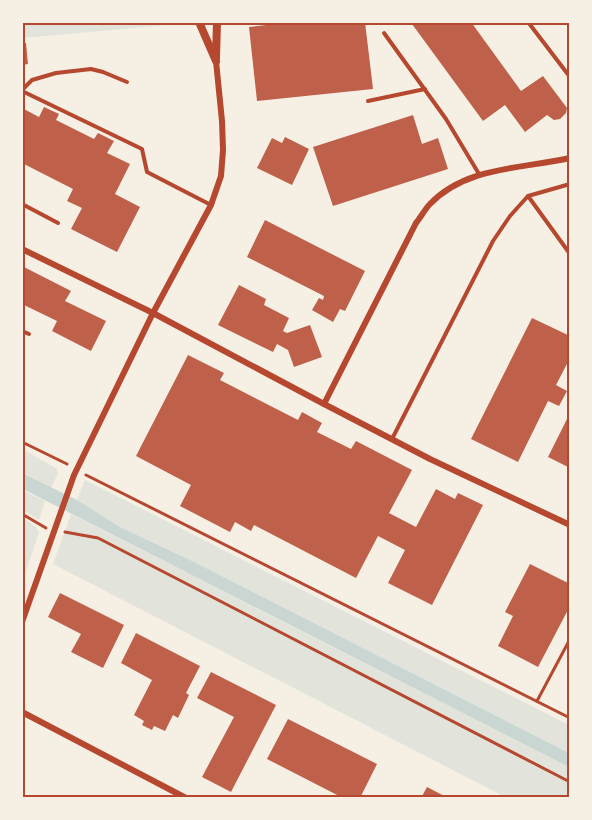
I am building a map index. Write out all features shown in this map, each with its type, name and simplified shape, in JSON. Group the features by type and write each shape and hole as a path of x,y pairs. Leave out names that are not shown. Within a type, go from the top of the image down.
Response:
{"street":[{"path":"199,22 216,61"},
{"path":"22,622 76,472 153,313 211,205 221,176 223,150 216,61 217,22"},
{"path":"324,404 416,223 429,204 450,187 478,174 570,158"},
{"path":"22,249 153,313 392,439 570,525"},
{"path":"22,712 186,798"}],"lane":[{"path":"528,22 570,77"},
{"path":"384,33 446,119 478,174"},
{"path":"127,82 91,69 56,73 32,80 22,90 142,149 147,172 211,205"},
{"path":"368,101 425,89"},
{"path":"392,439 493,241 510,216 528,196 570,184"},
{"path":"528,196 570,254"},
{"path":"22,204 58,223"},
{"path":"22,331 28,334"}],"path":[{"path":"22,442 76,472 570,718"},
{"path":"22,514 43,528 98,538 570,782"},
{"path":"537,701 570,639"}],"shaded area":[{"path":"23,22 189,22 189,23 23,38"},
{"path":"22,449 56,468 58,473 51,488 23,473"},
{"path":"22,473 77,500 120,527 194,562 569,753 569,767 23,489"},
{"path":"85,480 569,725 569,753 194,562 120,527 77,500"},
{"path":"22,490 45,501 39,520 23,510"},
{"path":"71,514 569,767 569,797 505,797 53,564"},
{"path":"23,518 36,527 39,533 23,579"}],"building":[{"path":"290,22 365,22 373,89 257,101 249,27"},
{"path":"414,22 471,22 521,91 543,76 567,108 566,113 560,119 554,120 547,115 525,132 505,105 483,121 412,24"},
{"path":"22,43 26,43 28,64 22,65"},
{"path":"44,107 59,114 56,120 94,139 98,133 114,141 107,153 130,164 115,194 140,207 117,252 71,229 82,208 67,201 73,189 22,163 22,108 39,117"},
{"path":"413,115 422,144 438,138 448,169 333,206 313,147"},
{"path":"285,137 309,149 292,185 257,168 272,138 282,143"},
{"path":"265,220 365,271 345,311 340,309 333,322 312,310 319,298 323,300 324,296 247,257"},
{"path":"22,266 71,291 65,301 106,321 91,351 52,331 57,321 22,304"},
{"path":"239,285 266,299 264,305 289,318 283,331 287,333 310,325 322,357 294,367 288,350 277,344 273,352 218,325"},
{"path":"532,318 570,336 570,358 556,385 567,391 559,406 548,401 518,462 471,439"},
{"path":"188,355 224,373 220,380 298,420 302,412 322,423 317,432 351,449 356,441 412,470 389,513 416,527 436,489 455,499 458,493 483,505 432,605 388,583 405,550 378,536 356,578 254,525 251,531 235,522 230,532 180,506 191,485 136,456"},
{"path":"567,419 570,421 570,468 548,457"},
{"path":"530,564 570,584 570,606 538,667 498,646 513,616 505,612"},
{"path":"60,593 124,625 103,668 71,652 81,634 48,617"},
{"path":"136,633 200,666 186,693 189,695 178,718 173,715 165,731 154,726 152,730 142,725 144,721 134,715 152,680 121,663"},
{"path":"211,672 276,705 231,792 202,777 234,717 197,698"},
{"path":"288,719 377,764 360,798 343,798 267,759"},
{"path":"427,787 448,798 421,798"}]}
